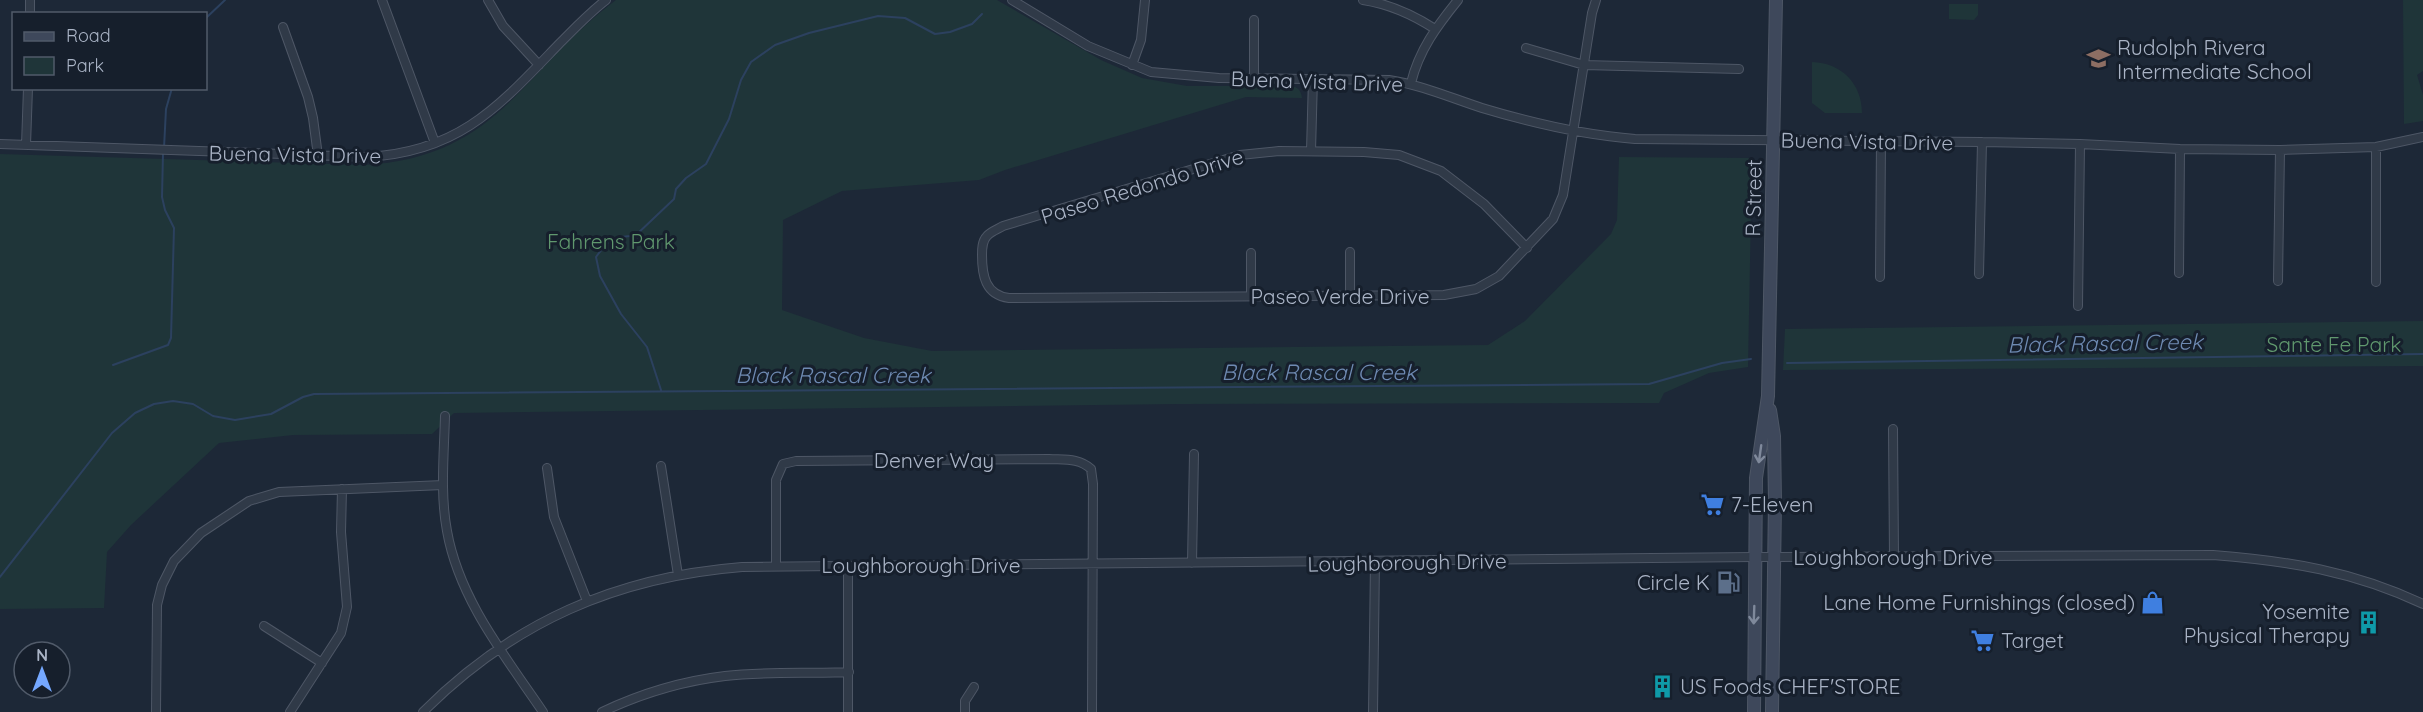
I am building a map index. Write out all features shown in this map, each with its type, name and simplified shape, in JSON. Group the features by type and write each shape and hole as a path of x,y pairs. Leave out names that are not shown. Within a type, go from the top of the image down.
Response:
{"street":[{"path":"382,0 435,143"},
{"path":"488,0 504,26 539,65"},
{"name":"Buena Vista Drive","path":"0,144 318,156 388,156 407,153 459,134 481,120 606,0"},
{"name":"Buena Vista Drive","path":"1012,0 1088,46 1150,72 1171,75 1389,80 1411,83 1482,108 1574,132 1635,139 1881,140 2080,144 2180,150 2280,150 2376,147 2423,137"},
{"path":"1132,65 1141,40 1146,0"},
{"path":"1363,0 1391,6 1411,14 1435,29"},
{"path":"1411,83 1422,49 1458,0"},
{"name":"Paseo Verde Drive","path":"1009,298 1444,295 1476,289 1499,276 1527,248 1553,219 1563,195 1596,0"},
{"name":"R Street","path":"1755,709 1756,478 1768,396 1776,0"},
{"path":"1254,20 1254,78"},
{"path":"283,27 314,117 318,156"},
{"path":"1526,48 1584,66 1739,69"},
{"path":"1311,151 1313,78"},
{"path":"26,146 28,90"},
{"path":"1880,277 1881,140"},
{"path":"1979,274 1982,142"},
{"path":"2078,306 2080,144"},
{"path":"2376,147 2376,282"},
{"path":"2179,273 2180,150"},
{"path":"2278,281 2280,150"},
{"name":"Paseo Redondo Drive","path":"1009,298 999,296 990,289 982,271 984,241 988,235 1003,226 1235,156 1267,152 1385,153 1430,165 1484,204 1527,248"},
{"path":"1350,252 1350,295"},
{"path":"1251,253 1251,296"},
{"name":"R Street","path":"1768,396 1774,436 1775,557 1772,712"},
{"path":"445,416 443,485 446,530 457,566 471,600 499,648 543,712"},
{"path":"1893,429 1894,557"},
{"path":"1192,564 1194,454"},
{"name":"Denver Way","path":"776,567 776,480 783,464 796,460 1049,459 1076,460 1085,463 1091,469 1093,484 1094,564"},
{"path":"661,466 678,575"},
{"path":"548,468 554,517 587,601"},
{"path":"156,712 157,605 162,585 174,561 201,533 249,501 279,492 298,489 443,485"},
{"path":"290,712 341,633 347,607 341,532 342,489"},
{"name":"Loughborough Drive","path":"423,712 446,690 499,648 545,620 587,601 625,588 709,570 848,566 2213,555 2263,558 2315,566 2358,579 2423,604"},
{"path":"1372,712 1375,562"},
{"path":"1092,712 1094,564"},
{"path":"848,566 848,712"},
{"path":"264,626 322,663"},
{"path":"602,712 622,702 667,688 725,676 849,672"},
{"path":"965,712 965,701 974,687"}],"green space":[{"name":"Fahrens Park","path":"616,0 997,0 1101,60 1142,78 1187,86 1291,86 1300,91 1302,98 1246,97 1005,170 979,180 842,191 783,220 782,310 864,338 932,351 1488,345 1525,321 1611,234 1617,220 1619,157 1752,158 1748,367 1709,373 1664,393 1659,403 1178,404 454,413 432,434 293,435 219,443 131,525 107,552 104,608 0,609 0,154 363,165 409,159 447,146 478,128 505,106 584,27"},
{"path":"2403,0 2423,0 2423,71 2417,75 2423,95 2423,121 2404,124"},
{"path":"1949,4 1978,4 1978,15 1974,20 1949,19"},
{"path":"1812,62 1832,66 1848,77 1858,93 1862,113 1825,113 1812,103"},
{"name":"Sante Fe Park","path":"2423,321 2423,366 1783,370 1785,329"}],"waterway":[{"path":"207,17 225,0"},
{"path":"661,390 647,347 621,314 600,276 596,257 612,240 635,236 674,199 676,189 686,178 706,164 729,119 741,80 751,62 775,45 809,33 878,16 905,18 935,34 950,32 972,24 982,14"},
{"path":"164,148 166,109 171,90"},
{"path":"113,365 168,345 171,338 174,228 165,210 162,197 163,153"},
{"name":"Black Rascal Creek","path":"1787,363 2423,354"},
{"name":"Black Rascal Creek","path":"0,577 112,433 135,413 154,404 173,401 193,404 213,416 235,420 271,414 303,397 314,394 1649,384 1722,363 1751,359"}],"place":[{"name":"Rudolph Rivera Intermediate School","path":"2099,59"},
{"name":"7-Eleven","path":"1713,504"},
{"name":"Circle K","path":"1728,582"},
{"name":"Lane Home Furnishings (closed)","path":"2153,602"},
{"name":"Yosemite Physical Therapy","path":"2368,623"},
{"name":"Target","path":"1983,640"},
{"name":"US Foods CHEF'STORE","path":"1662,686"}]}
